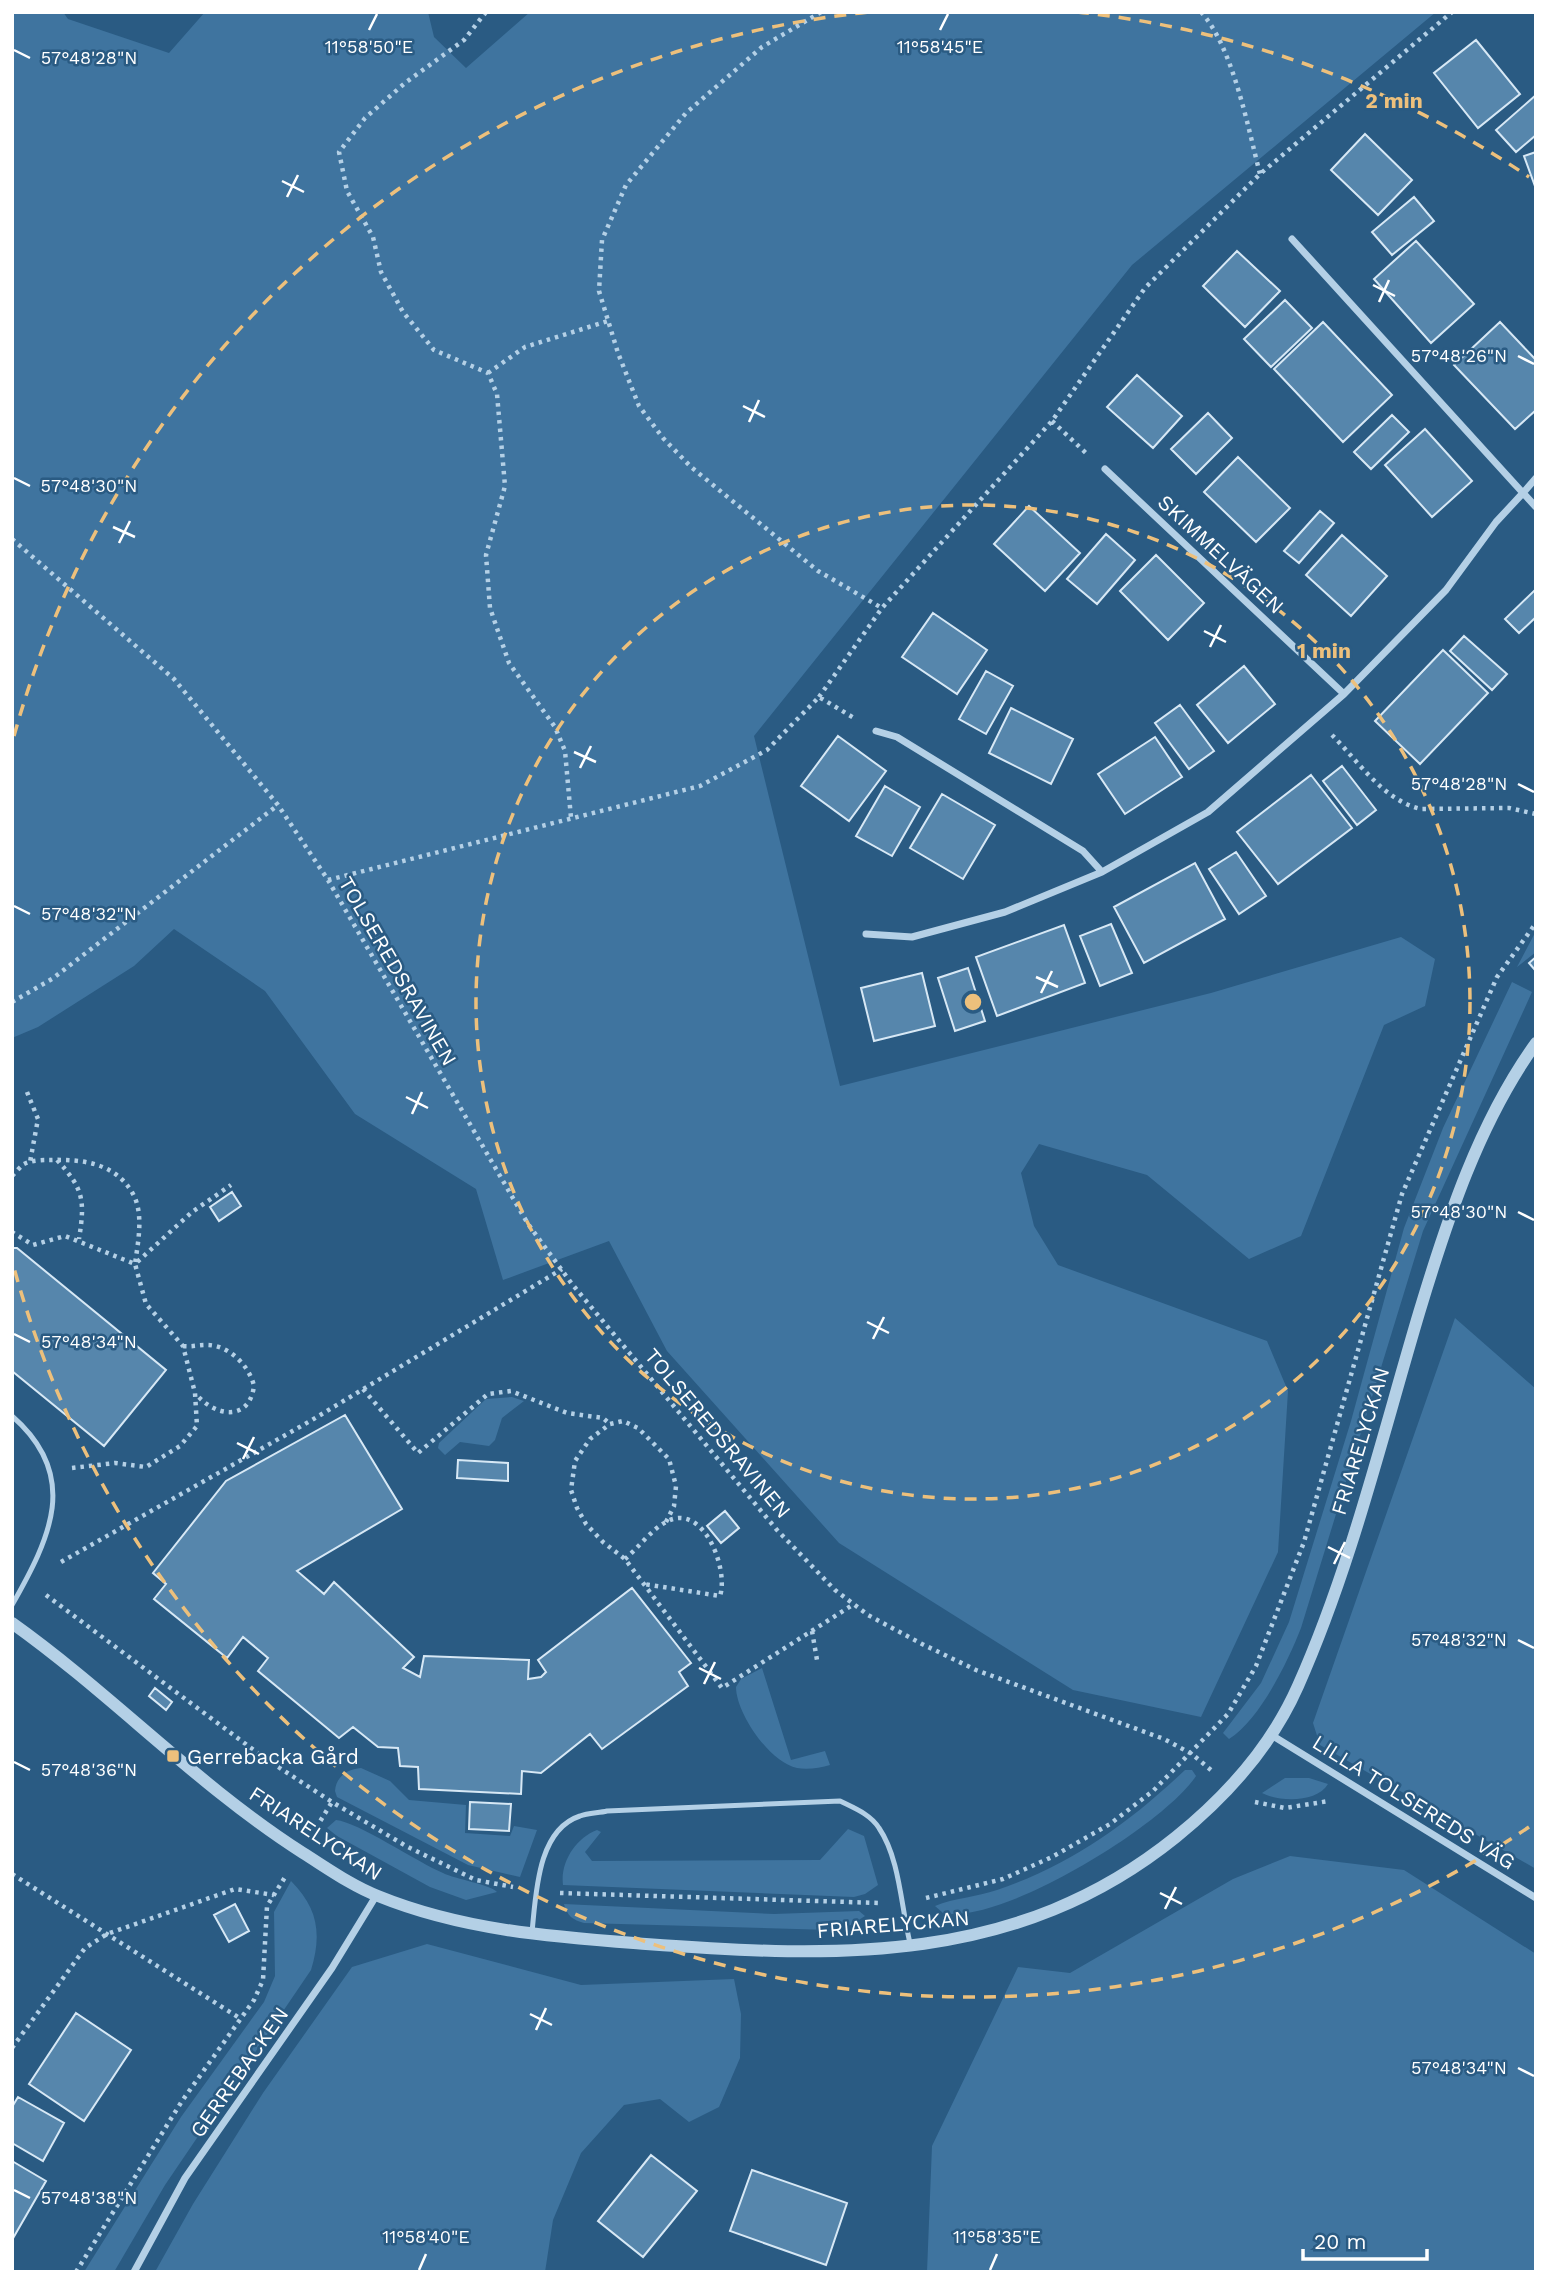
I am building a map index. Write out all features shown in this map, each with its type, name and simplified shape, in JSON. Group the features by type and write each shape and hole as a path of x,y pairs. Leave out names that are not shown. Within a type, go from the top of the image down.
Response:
{"street":[{"path":"1292,239 1536,507"},
{"name":"SKIMMELVÄGEN","path":"1105,469 1344,694"},
{"path":"866,934 912,937 1005,912 1102,872 1208,812 1344,694 1446,590 1496,522 1536,478"},
{"path":"876,731 897,737 1083,851 1102,872"},
{"name":"FRIARELYCKAN","path":"12,1623 54,1653 183,1764 265,1828 376,1896 444,1918 531,1935 686,1947 827,1951 910,1946 975,1937 1040,1917 1093,1894 1160,1850 1231,1787 1273,1736 1297,1688 1338,1583 1448,1218 1493,1118 1536,1043"},
{"name":"LILLA TOLSEREDS VÄG","path":"1273,1736 1536,1898"},
{"name":"GERREBACKEN","path":"134,2272 185,2178 325,1979 376,1896"}],"lane":[{"path":"12,1416 25,1427 51,1471 55,1502 47,1533 12,1605"},
{"path":"531,1935 537,1892 549,1844 561,1827 579,1816 607,1811 839,1801 863,1812 879,1828 893,1860 910,1946"}],"path":[{"path":"486,12 464,40 405,83 365,118 339,152 347,191 373,237 382,272 402,312 434,350 488,373 497,394 505,486 486,555 490,608 509,663 555,727 565,751 571,818"},
{"path":"821,12 762,47 686,113 626,185 603,240 599,291 639,406 663,438 691,467 818,571 882,608"},
{"path":"1201,12 1208,20 1233,73 1260,174"},
{"path":"328,880 700,786 767,750 819,697 882,608 1052,421 1145,288 1260,174 1452,12"},
{"path":"488,373 525,347 608,321"},
{"path":"1052,421 1105,469"},
{"name":"TOLSEREDSRAVINEN","path":"12,539 174,679 278,805 328,880 528,1224 562,1269 778,1530 835,1590 911,1639 976,1670 1164,1739 1192,1754 1231,1787 1255,1802 1285,1808 1329,1801 1345,1780"},
{"path":"819,697 876,731"},
{"path":"1317,719 1391,796 1407,806 1421,809 1509,808 1536,814"},
{"path":"12,1002 52,979 278,805"},
{"path":"25,1582 69,1610 263,1757 406,1846 476,1880 537,1892 900,1903 1003,1879 1052,1857 1111,1824 1153,1791 1192,1754 1227,1714 1256,1666 1304,1542 1402,1194 1497,977 1536,923"},
{"path":"27,1092 38,1119 30,1162"},
{"path":"57,1160 78,1185 83,1201 79,1239"},
{"path":"12,1175 30,1162 86,1160 115,1174 133,1194 139,1219 135,1264 146,1304 183,1346 198,1412 195,1430 180,1446 155,1463 135,1467 115,1462 51,1471"},
{"path":"135,1264 192,1212 231,1185"},
{"path":"12,1232 33,1245 65,1236 79,1239 100,1252 135,1264"},
{"path":"34,1563 50,1568 363,1389 562,1269"},
{"path":"183,1346 210,1345 234,1354 254,1386 251,1399 237,1412 214,1410 195,1393"},
{"path":"363,1389 418,1452 488,1394 500,1390 511,1391 567,1413 603,1419 610,1424"},
{"path":"625,1559 666,1522 674,1506 676,1486 668,1459 638,1428 623,1421 610,1424 590,1439 575,1461 571,1490 586,1524 625,1559 722,1688 854,1604"},
{"path":"644,1584 719,1596 723,1584 722,1569 708,1537 697,1525 688,1521 666,1522"},
{"path":"812,1631 817,1660"},
{"path":"76,2272 182,2101 254,2000 263,1980 267,1906 332,1802"},
{"path":"12,1874 241,2019"},
{"path":"12,2048 85,1948 107,1934 235,1889 274,1895"}],"shaded area":[{"path":"12,12 63,12 68,19 169,53 205,12 428,12 434,37 466,68 530,12 1436,12 1132,265 754,736 840,1086 1211,993 1401,937 1435,959 1425,1006 1384,1025 1301,1236 1249,1259 1147,1175 1039,1144 1021,1173 1034,1226 1058,1265 1267,1341 1288,1391 1278,1552 1201,1717 1073,1690 839,1543 667,1351 609,1241 503,1280 476,1189 355,1114 265,991 174,929 134,966 38,1027 12,1038"},
{"path":"1536,931 1536,952 1517,967"},
{"path":"1512,982 1532,992 1423,1231 1301,1628 1272,1689 1252,1718 1229,1739 1223,1733 1261,1683 1289,1622 1351,1421 1404,1228 1443,1128"},
{"path":"1455,1318 1536,1389 1536,1869 1320,1745 1313,1723"},
{"path":"512,1397 524,1401 502,1418 495,1440 489,1446 460,1442 445,1455 438,1448 439,1443 486,1399"},
{"path":"762,1668 791,1760 825,1751 830,1765 805,1769 787,1764 776,1757 756,1735 742,1710 736,1687 741,1679"},
{"path":"361,1768 390,1781 409,1800 466,1805 465,1833 510,1836 514,1826 537,1830 520,1877 468,1865 337,1797 335,1791 340,1778 351,1770"},
{"path":"1185,1770 1192,1770 1196,1776 1178,1796 1151,1820 1079,1867 1002,1904 969,1913 943,1913 935,1906 997,1890 1074,1855 1120,1825"},
{"path":"1285,1778 1309,1778 1328,1784 1323,1790 1307,1798 1278,1798 1262,1793"},
{"path":"336,1820 373,1835 443,1873 497,1892 466,1900 430,1887 337,1836 327,1828"},
{"path":"848,1829 864,1836 878,1885 865,1894 854,1897 563,1885 564,1868 571,1852 582,1839 597,1830 601,1832 585,1852 592,1861 820,1860"},
{"path":"1290,1856 1404,1870 1536,1954 1536,2272 927,2272 932,2146 1018,1967 1070,1973 1233,1879"},
{"path":"291,1881 307,1901 315,1922 316,1945 311,1970 165,2185 114,2272 84,2272 181,2117 264,2002 275,1976 274,1912"},
{"path":"564,1904 774,1914 859,1911 865,1916 851,1925 830,1930 584,1923 571,1917"},
{"path":"427,1944 581,1985 734,1979 741,2014 740,2058 719,2107 689,2122 660,2099 624,2105 581,2153 553,2220 545,2272 155,2272 193,2204 263,2093 352,1967"}],"building":[{"path":"1476,40 1520,94 1478,128 1434,73"},
{"path":"1536,95 1536,135 1516,152 1496,130"},
{"path":"1365,134 1412,180 1378,215 1331,170"},
{"path":"1536,152 1536,189 1524,156"},
{"path":"1414,197 1434,221 1392,255 1372,232"},
{"path":"1416,241 1474,304 1431,343 1374,279"},
{"path":"1237,251 1280,291 1245,327 1203,286"},
{"path":"1285,300 1312,328 1271,367 1244,339"},
{"path":"1323,322 1392,395 1343,442 1274,369"},
{"path":"1500,322 1536,360 1536,410 1515,429 1454,365"},
{"path":"1137,375 1182,416 1153,448 1107,407"},
{"path":"1208,413 1232,438 1196,474 1171,449"},
{"path":"1392,415 1409,432 1371,469 1354,452"},
{"path":"1425,429 1472,481 1432,517 1385,465"},
{"path":"1238,457 1290,508 1256,542 1204,492"},
{"path":"1029,506 1080,553 1045,591 994,544"},
{"path":"1320,511 1334,523 1299,563 1284,551"},
{"path":"1106,534 1135,560 1097,604 1067,579"},
{"path":"1342,535 1387,576 1351,616 1306,575"},
{"path":"1156,555 1204,603 1168,640 1120,591"},
{"path":"1536,589 1536,617 1519,633 1505,619"},
{"path":"933,613 987,650 957,694 902,657"},
{"path":"1464,636 1507,674 1492,690 1450,651"},
{"path":"1443,650 1488,693 1420,764 1375,721"},
{"path":"1244,666 1275,704 1228,743 1197,705"},
{"path":"986,671 1013,686 986,734 959,719"},
{"path":"1180,705 1214,751 1189,769 1155,723"},
{"path":"1011,708 1073,739 1051,784 989,753"},
{"path":"838,736 886,771 849,821 801,786"},
{"path":"1155,737 1182,777 1125,814 1098,774"},
{"path":"1342,766 1376,810 1357,825 1323,781"},
{"path":"1311,775 1352,828 1278,884 1237,832"},
{"path":"885,786 920,807 892,856 856,836"},
{"path":"942,794 995,825 963,879 910,848"},
{"path":"1236,852 1266,896 1239,914 1209,869"},
{"path":"1195,863 1225,919 1144,963 1114,907"},
{"path":"1111,924 1132,973 1100,986 1080,936"},
{"path":"1064,925 1085,983 997,1016 976,957"},
{"path":"1536,957 1536,969 1535,970 1529,963"},
{"path":"968,968 985,1021 955,1031 938,978"},
{"path":"922,973 935,1026 874,1041 861,988"},
{"path":"232,1192 241,1206 219,1221 210,1207"},
{"path":"12,1248 17,1248 166,1370 104,1446 12,1371"},
{"path":"345,1415 402,1509 297,1571 324,1594 334,1582 414,1657 403,1668 420,1677 424,1656 529,1660 528,1679 541,1677 546,1672 538,1660 632,1588 691,1663 679,1672 688,1686 602,1749 590,1734 541,1773 522,1771 521,1794 419,1789 418,1767 400,1766 398,1748 378,1747 353,1727 339,1738 258,1671 268,1658 243,1637 227,1658 154,1599 166,1584 153,1573 226,1481"},
{"path":"458,1460 508,1463 508,1481 457,1478"},
{"path":"725,1511 739,1528 721,1543 707,1526"},
{"path":"155,1688 172,1702 166,1710 149,1696"},
{"path":"470,1802 511,1804 509,1831 469,1829"},
{"path":"235,1904 249,1931 229,1942 214,1915"},
{"path":"76,2013 131,2050 84,2121 29,2084"},
{"path":"18,2097 64,2123 43,2161 12,2143 12,2107"},
{"path":"651,2155 697,2191 643,2257 598,2221"},
{"path":"12,2161 46,2181 12,2240"},
{"path":"752,2170 847,2203 826,2265 730,2231"}],"place":[{"name":"Gerrebacka Gård","path":"173,1756"}]}
